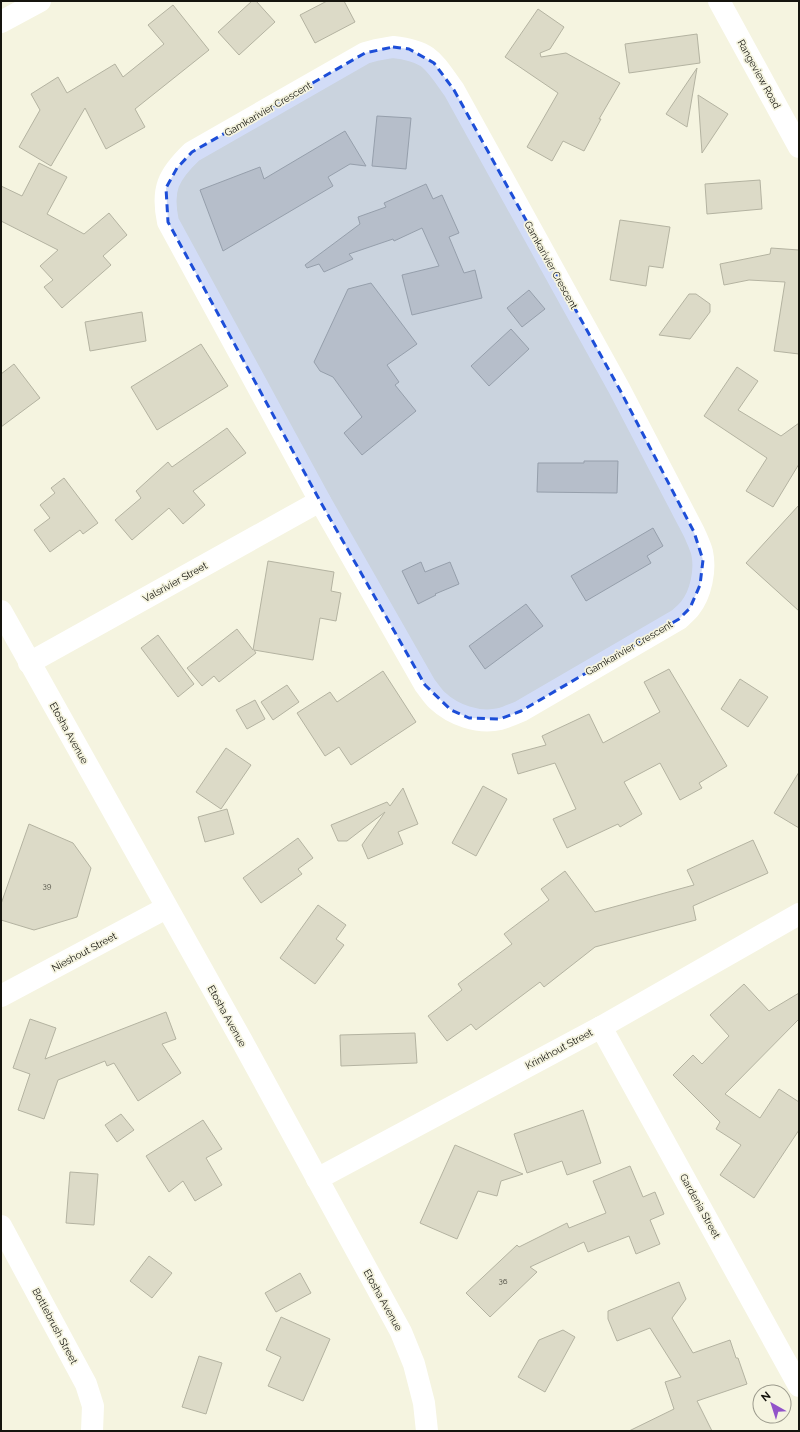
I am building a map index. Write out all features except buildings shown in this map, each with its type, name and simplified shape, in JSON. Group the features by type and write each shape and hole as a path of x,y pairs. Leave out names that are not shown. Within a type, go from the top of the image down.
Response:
{"street":[{"name":"Rangeview Road","path":"719,1 799,147"},
{"path":"1,22 36,2"},
{"name":"Gamkarivier Crescent","path":"393,47 409,49 421,53 434,63 454,90 620,390 702,550 703,560 700,585 690,608 679,619 521,711 500,719 484,720 469,718 451,710 436,699 425,685 320,501 168,222 165,208 166,188 176,168 192,152 249,119 365,53 393,47"},
{"name":"Valsrivier Street","path":"30,663 320,501"},
{"name":"Etosha Avenue","path":"1,611 401,1332 414,1364 424,1403 427,1431"},
{"name":"Nieshout Street","path":"1,996 166,908"},
{"name":"Krinkhout Street","path":"317,1180 601,1027 799,914"},
{"name":"Gardenia Street","path":"601,1027 799,1386"},
{"name":"Bottlebrush Street","path":"1,1226 86,1384 93,1406 92,1431"}],"highlighted area":[{"path":"393,47 409,49 434,63 454,90 620,390 694,532 703,560 700,585 690,608 679,619 521,711 500,719 469,718 451,710 425,685 320,501 168,222 166,188 177,168 192,152 365,53"}]}
